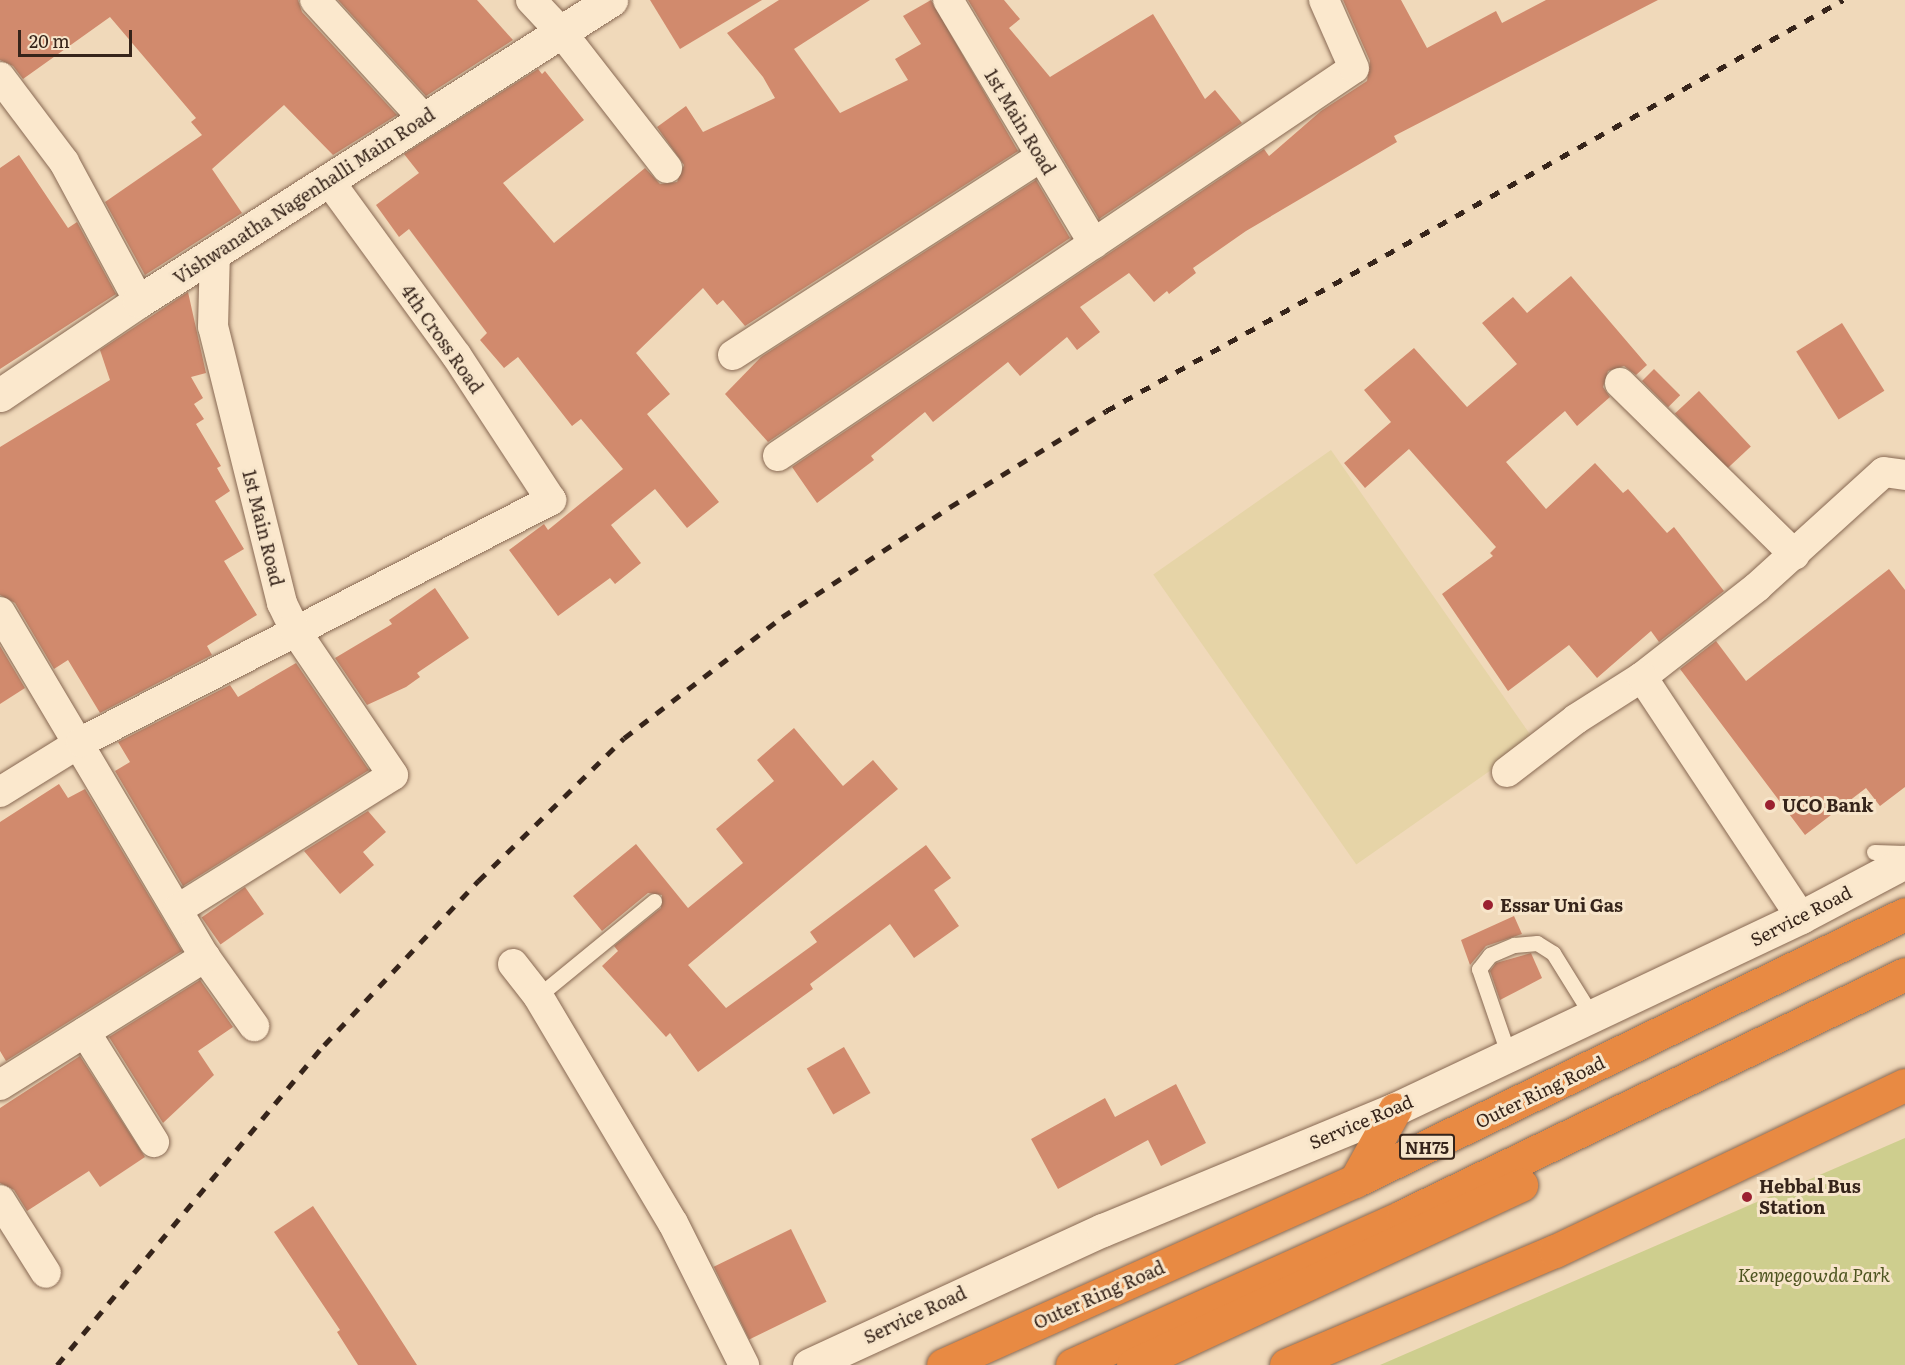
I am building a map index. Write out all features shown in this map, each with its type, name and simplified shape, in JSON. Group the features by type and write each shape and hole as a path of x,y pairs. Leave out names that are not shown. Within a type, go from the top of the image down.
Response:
{"highway":[{"name":"Outer Ring Road","path":"942,1365 1355,1181 1905,914"},
{"path":"1072,1365 1403,1216 1905,974"},
{"path":"1133,1365 1420,1235 1905,996"},
{"path":"1286,1365 1556,1251 1905,1085"},
{"path":"1355,1181 1395,1109"}],"street":[{"path":"315,0 424,119"},
{"path":"531,0 562,33 667,168"},
{"name":"Vishwanatha Nagenhalli Main Road","path":"0,395 139,301 611,0"},
{"name":"1st Main Road","path":"948,0 1094,244"},
{"path":"778,456 1354,68 1324,0"},
{"path":"0,77 64,162 139,301"},
{"path":"733,355 1040,157"},
{"name":"4th Cross Road","path":"296,632 551,500 456,356 329,181"},
{"name":"1st Main Road","path":"178,909 393,775 296,632 282,603 213,327 215,253"},
{"path":"1620,383 1794,555"},
{"path":"1507,772 1576,719 1642,677 1794,555 1884,472 1905,476"},
{"path":"0,612 81,742 205,957 254,1026"},
{"path":"0,792 81,742 296,632"},
{"path":"1642,677 1801,917"},
{"name":"Service Road","path":"809,1365 1103,1230 1395,1109 1508,1053 1592,1016 1801,917 1905,862"},
{"path":"0,1084 205,957"},
{"path":"513,964 538,996 673,1223 744,1365"},
{"path":"85,1032 154,1142"},
{"path":"0,1200 46,1273"}],"lane":[{"path":"1874,852 1905,853"},
{"path":"538,996 654,902"},
{"path":"1508,1053 1479,969 1490,955 1514,945 1537,943 1554,954 1592,1016"}],"shaded area":[{"path":"1331,450 1534,740 1356,864 1153,574"}],"green space":[{"name":"Kempegowda Park","path":"1905,1138 1905,1365 1380,1365"}],"building":[{"path":"0,0 298,0 302,12 397,115 333,155 284,105 212,169 242,213 145,275 105,202 202,135 191,122 196,118 110,17 23,79 13,66 0,60"},
{"path":"338,0 477,0 513,40 426,96"},
{"path":"650,0 762,0 680,49"},
{"path":"779,0 870,0 794,49 840,113 908,80 895,59 921,44 903,16 931,0 1018,151 745,326 723,300 717,305 703,288 636,353 670,394 647,414 719,502 687,528 655,489 611,525 641,563 615,584 610,578 558,616 509,550 544,524 548,530 623,469 581,419 572,426 518,357 504,368 480,340 487,333 409,229 399,237 376,205 419,173 404,154 538,69 542,74 545,71 584,120 503,183 554,243 645,168 660,184 677,182 684,165 657,127 686,106 703,132 775,98 763,77 727,33"},
{"path":"968,0 1004,0 1020,19 1009,28 1050,77 1153,14 1205,99 1215,90 1242,123 1099,219"},
{"path":"1343,0 1401,0 1427,48 1496,11 1502,23 1546,0 1658,0 1394,136 1397,142 1246,231 1193,268 1196,273 1169,294 1167,291 1154,302 1129,273 1080,307 1100,332 1077,350 1067,337 1020,376 1008,362 933,422 925,412 871,456 874,460 817,503 792,467 1264,149 1269,156 1321,111 1367,81 1370,61"},
{"path":"19,155 68,228 77,222 116,294 0,369 0,168"},
{"path":"1036,180 1070,238 768,442 725,394 761,357"},
{"path":"1571,276 1647,365 1636,375 1624,366 1608,371 1603,387 1610,397 1577,426 1565,411 1506,462 1546,509 1595,463 1623,493 1628,489 1667,533 1674,527 1724,591 1659,642 1651,631 1597,678 1569,645 1508,691 1442,594 1493,556 1490,553 1496,547 1409,449 1365,488 1344,463 1391,422 1364,390 1414,348 1467,407 1517,364 1482,323 1513,297 1527,313"},
{"path":"188,292 206,373 191,377 203,398 194,404 204,419 196,424 221,466 217,468 230,491 215,501 244,549 224,561 257,615 207,646 212,655 100,713 68,660 54,669 15,603 0,595 0,447 110,380 100,350"},
{"path":"1842,323 1884,391 1839,419 1796,352"},
{"path":"1654,369 1680,395 1668,407 1642,381"},
{"path":"1699,391 1751,447 1727,469 1675,414"},
{"path":"1889,569 1905,590 1905,787 1880,806 1866,788 1805,835 1680,669 1716,641 1746,681"},
{"path":"435,588 469,638 417,673 420,677 406,687 367,705 335,658 392,624 389,620"},
{"path":"0,646 25,688 0,704"},
{"path":"296,663 369,770 183,886 115,771 130,762 118,742 230,685 238,697"},
{"path":"794,728 843,786 873,760 898,789 688,965 726,1008 817,942 810,932 926,845 951,878 934,890 959,926 914,958 890,924 810,984 813,989 698,1072 670,1033 666,1037 602,966 618,951 614,946 661,908 662,895 648,893 602,931 573,896 636,844 688,908 743,863 716,829 774,781 757,760"},
{"path":"59,784 68,798 85,789 182,951 6,1061 0,1051 0,822"},
{"path":"368,811 386,832 363,852 374,865 340,894 304,851"},
{"path":"245,887 264,914 221,944 202,917"},
{"path":"1514,916 1522,934 1486,946 1470,965 1461,940"},
{"path":"1531,953 1542,978 1500,1000 1490,971 1496,963"},
{"path":"200,980 233,1027 198,1051 214,1075 163,1123 109,1037"},
{"path":"844,1047 870,1093 833,1114 807,1068"},
{"path":"80,1056 145,1157 100,1187 89,1171 27,1211 14,1190 0,1183 0,1108"},
{"path":"1176,1084 1206,1143 1161,1166 1148,1140 1058,1189 1031,1139 1105,1098 1115,1117"},
{"path":"313,1206 417,1365 358,1365 337,1332 340,1330 274,1232"},
{"path":"791,1229 827,1302 749,1340 714,1267"}],"railway":[{"path":"57,1365 324,1045 478,881 624,738 782,617 950,507 1106,411 1843,0"}],"place":[{"name":"UCO Bank","path":"1770,805"},
{"name":"Essar Uni Gas","path":"1488,905"},
{"name":"Hebbal Bus Station","path":"1747,1197"}]}
